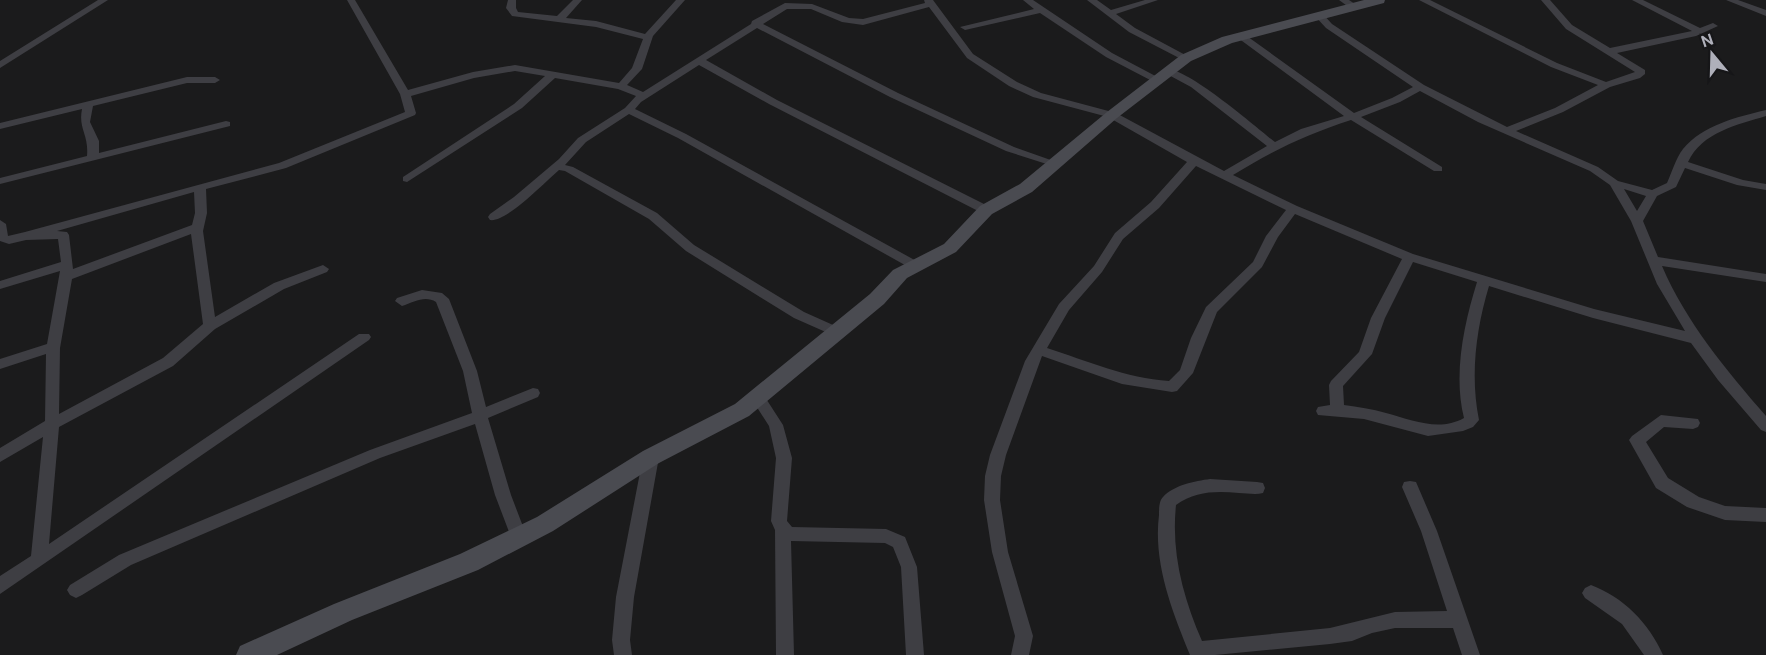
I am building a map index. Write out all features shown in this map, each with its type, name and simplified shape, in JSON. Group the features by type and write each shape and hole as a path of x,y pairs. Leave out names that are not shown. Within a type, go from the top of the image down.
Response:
{"street":[{"path":"0,65 104,0"},
{"path":"0,224 2,238 9,240 26,236 282,166 411,113 405,94 351,0"},
{"path":"512,0 511,8 515,14 596,24 648,37"},
{"path":"559,20 578,0"},
{"path":"621,86 638,69 648,37 681,0"},
{"path":"1027,0 1109,56 1202,90 1274,146"},
{"path":"1091,0 1108,14 1186,58"},
{"path":"1108,14 1154,0"},
{"path":"249,655 343,612 469,562 545,524 651,457 742,410 877,299 900,274 950,249 986,210 1026,188 1112,115 1186,58 1209,46 1319,15 1348,3 1379,0"},
{"path":"1423,0 1554,65 1606,85"},
{"path":"1507,131 1558,110 1606,85 1636,76 1641,72 1569,27 1545,0"},
{"path":"1636,0 1699,31"},
{"path":"1730,0 1766,13"},
{"path":"494,217 518,200 557,166 582,140 755,23 796,1 816,2 850,20 862,23 930,2 965,51 980,64 1013,84 1037,95 1112,115 1194,161 1293,209 1409,257 1593,313 1696,339"},
{"path":"965,27 1040,10"},
{"path":"1319,15 1329,26 1420,87 1507,131 1594,169 1614,183 1653,194"},
{"path":"755,23 797,47 904,100 1010,149 1056,164"},
{"path":"1610,51 1713,26"},
{"path":"1241,36 1353,117 1438,169"},
{"path":"700,61 772,102 986,210"},
{"path":"405,94 473,75 515,69 621,86 644,96"},
{"path":"407,179 518,106 552,75"},
{"path":"0,126 187,80 215,80"},
{"path":"1224,176 1274,146 1305,131 1353,117 1396,100 1420,87"},
{"path":"88,104 85,122 94,141 93,156"},
{"path":"629,110 682,136 916,266"},
{"path":"1636,221 1653,194 1672,185 1687,152 1702,137 1721,127 1766,113"},
{"path":"0,181 226,124"},
{"path":"1020,655 1024,636 1000,552 992,500 993,476 998,455 1032,361 1064,307 1098,269 1119,236 1155,205 1194,161"},
{"path":"1683,164 1741,183 1766,187"},
{"path":"557,166 569,170 653,216 699,254 732,272 799,315 837,332"},
{"path":"1614,183 1636,221 1663,284 1696,339 1723,376 1766,426"},
{"path":"200,187 201,213 197,228 210,326"},
{"path":"1038,350 1106,372 1158,386 1172,387 1186,373 1211,310 1258,264 1272,236 1293,209"},
{"path":"0,285 67,270 197,228"},
{"path":"26,236 63,235 67,270 53,348 52,424 39,559"},
{"path":"1409,257 1378,318 1365,354 1336,385 1330,411 1406,424 1423,430 1462,427 1469,423 1472,420 1468,404 1468,368 1478,297 1484,280"},
{"path":"1652,260 1766,278"},
{"path":"0,456 52,424 168,362 210,326 286,282 323,269"},
{"path":"402,301 426,293 436,294 442,299 470,371 479,416 503,495 519,537"},
{"path":"0,586 364,337"},
{"path":"0,364 33,352 53,348"},
{"path":"76,590 125,560 375,454 479,416 533,393"},
{"path":"758,398 776,425 784,458 779,521 783,530 785,655"},
{"path":"1693,423 1661,421 1637,440 1662,483 1693,502 1725,513 1766,515"},
{"path":"623,655 621,640 625,597 651,457"},
{"path":"1257,488 1222,484 1201,487 1185,492 1168,502 1164,533 1166,548 1174,586 1198,652 1224,644 1350,633 1373,624 1400,620 1428,617 1458,620"},
{"path":"1410,487 1429,531 1470,655"},
{"path":"783,530 798,534 886,536 899,542 909,567 915,655"},
{"path":"1591,593 1626,613 1654,655"}]}
